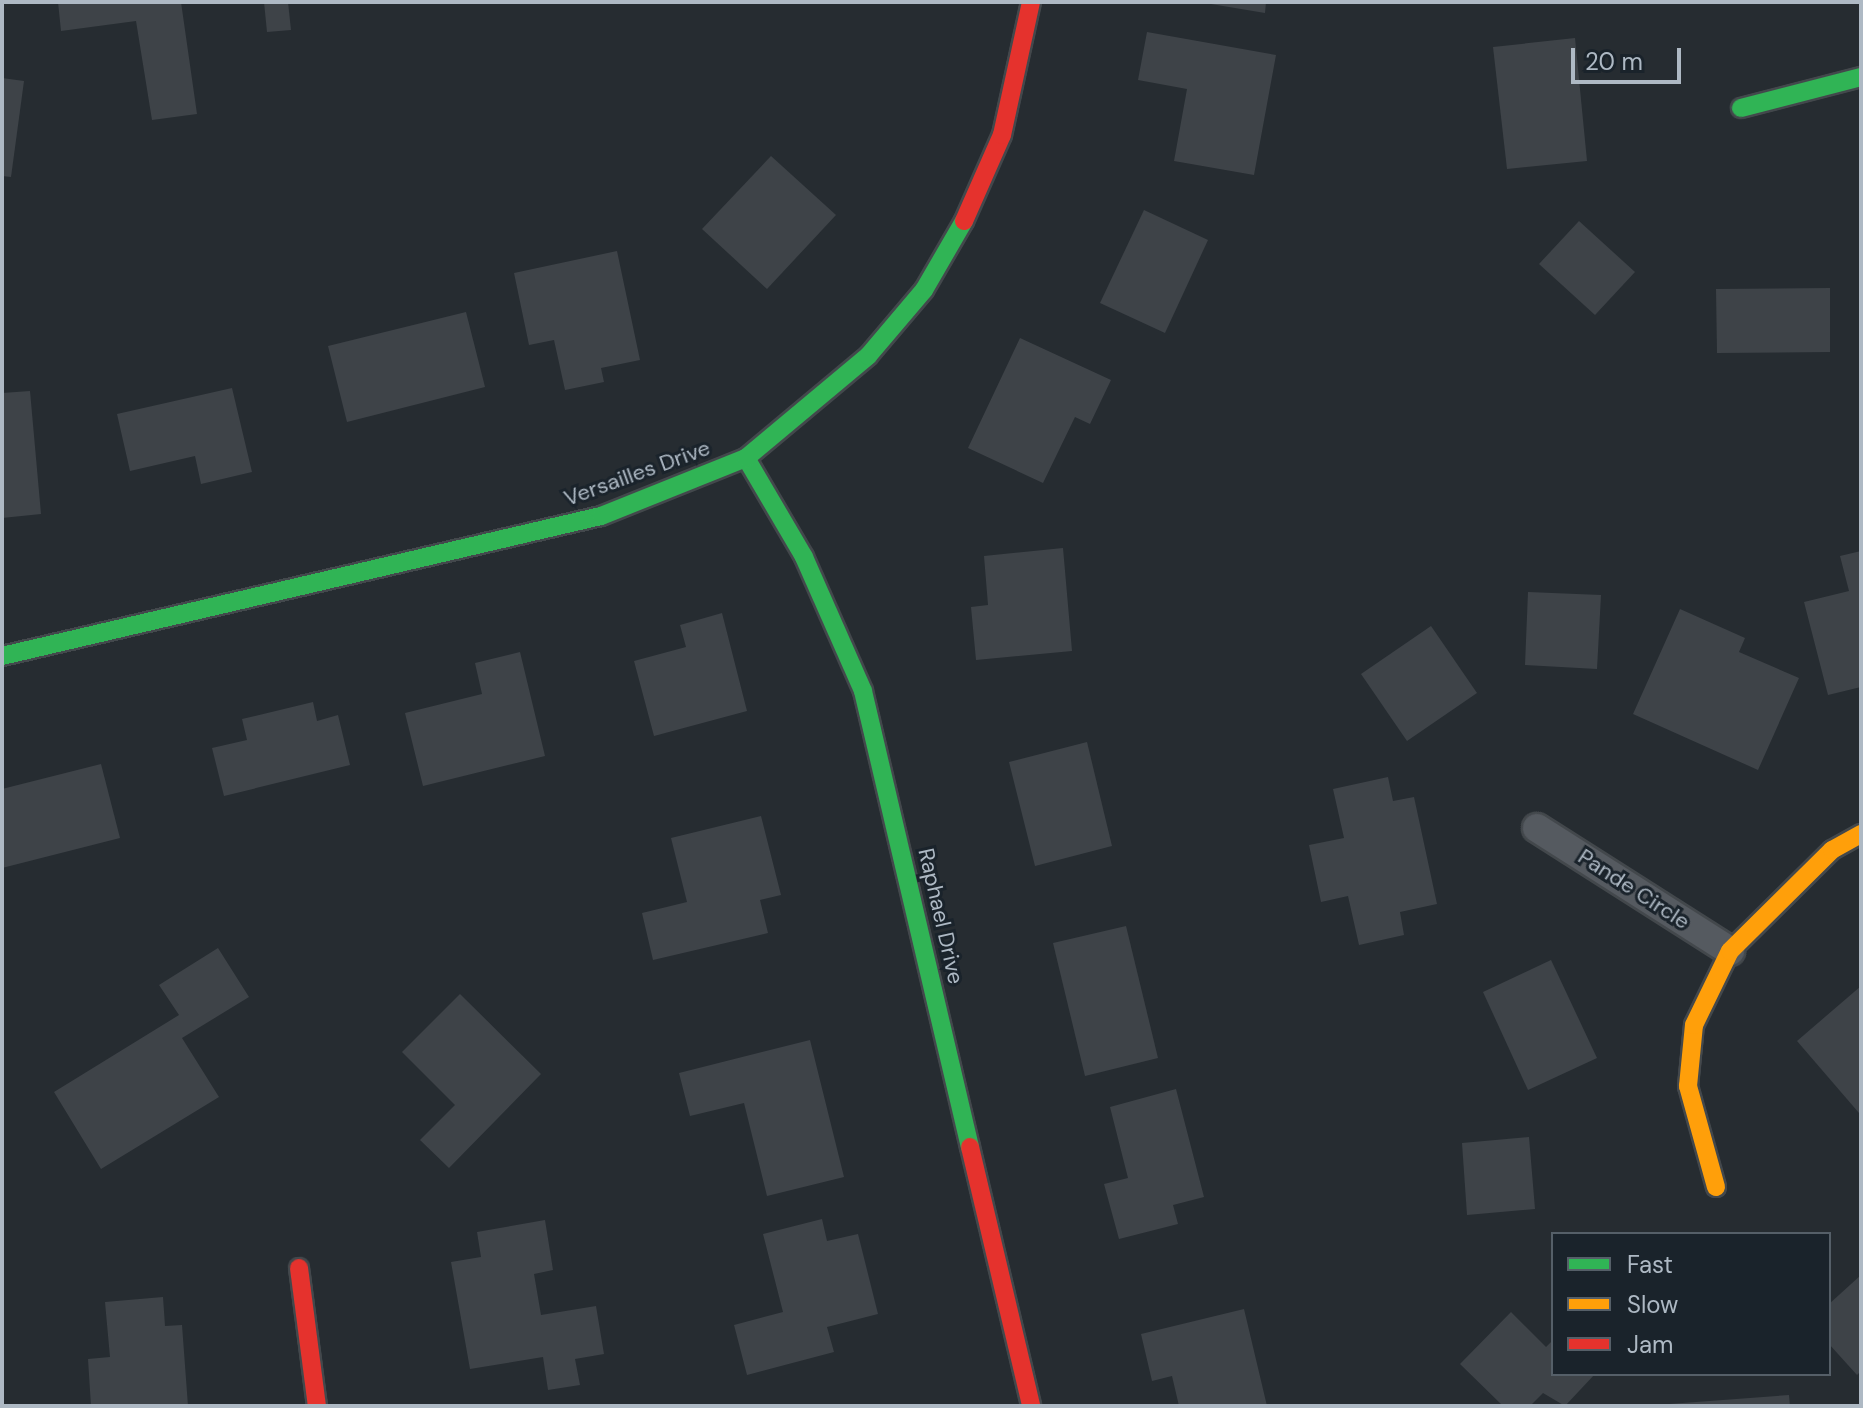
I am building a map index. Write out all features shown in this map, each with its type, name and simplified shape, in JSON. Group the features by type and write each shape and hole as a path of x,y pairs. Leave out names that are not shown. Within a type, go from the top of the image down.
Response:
{"street":[{"name":"Versailles Drive","path":"2,656 601,516 746,458 868,356 924,290 1002,135 1031,2"},
{"path":"1741,108 1861,77"},
{"name":"Raphael Drive","path":"746,458 804,557 863,691 1031,1406"},
{"name":"Pande Circle","path":"1537,828 1730,951"},
{"path":"1716,1187 1688,1086 1694,1025 1730,951 1832,850 1861,834"},
{"path":"299,1268 317,1406"}],"building":[{"path":"58,2 181,2 197,114 152,120 136,21 61,31"},
{"path":"264,2 288,2 291,30 267,32"},
{"path":"1199,2 1266,2 1265,13"},
{"path":"1147,32 1276,55 1254,175 1174,161 1187,89 1138,80"},
{"path":"1575,38 1587,161 1507,169 1493,47"},
{"path":"2,78 24,81 11,177 2,176"},
{"path":"771,156 836,215 767,289 702,229"},
{"path":"1144,210 1208,240 1165,333 1100,303"},
{"path":"1579,221 1635,272 1595,315 1539,264"},
{"path":"617,251 640,360 601,368 604,382 565,390 554,340 529,345 514,273"},
{"path":"1830,288 1830,352 1717,353 1716,289"},
{"path":"466,312 485,387 347,422 328,346"},
{"path":"1020,338 1111,380 1090,424 1075,417 1043,483 968,448"},
{"path":"232,388 252,472 201,484 195,456 130,471 117,414"},
{"path":"30,391 41,514 2,518 2,393"},
{"path":"1063,548 1072,651 976,660 971,607 988,605 984,556"},
{"path":"1861,551 1861,687 1828,695 1804,602 1849,591 1840,556"},
{"path":"1528,592 1601,595 1597,669 1525,665"},
{"path":"1680,609 1745,638 1739,652 1799,678 1758,770 1633,714"},
{"path":"722,613 747,711 654,736 634,661 686,647 680,625"},
{"path":"1431,626 1477,693 1407,741 1361,674"},
{"path":"520,652 545,756 423,786 405,713 482,694 475,663"},
{"path":"313,702 317,721 338,715 350,765 224,796 212,748 247,740 242,719"},
{"path":"1087,742 1112,846 1035,866 1009,762"},
{"path":"101,764 120,838 2,868 2,789"},
{"path":"1388,777 1393,801 1414,797 1437,904 1400,912 1404,935 1359,945 1348,896 1321,902 1309,845 1344,838 1333,789"},
{"path":"761,816 781,895 760,900 768,933 653,960 642,913 687,902 671,838"},
{"path":"1126,926 1158,1058 1085,1076 1053,943"},
{"path":"218,948 249,997 182,1038 219,1097 101,1169 54,1092 179,1015 159,985"},
{"path":"1551,960 1597,1058 1528,1090 1483,992"},
{"path":"1861,986 1861,1112 1859,1113 1797,1041"},
{"path":"460,994 541,1074 449,1168 420,1140 455,1105 402,1052"},
{"path":"810,1040 844,1177 767,1196 744,1103 690,1116 679,1073"},
{"path":"1176,1089 1204,1197 1173,1205 1178,1224 1119,1239 1104,1184 1128,1178 1110,1107"},
{"path":"1529,1137 1535,1209 1467,1215 1462,1143"},
{"path":"822,1219 827,1241 858,1234 878,1314 827,1327 834,1352 747,1375 734,1325 783,1312 763,1234"},
{"path":"545,1220 553,1270 534,1274 541,1315 596,1306 604,1354 575,1359 580,1385 548,1390 543,1357 470,1369 451,1262 481,1257 477,1232"},
{"path":"1861,1275 1861,1371 1857,1375 1831,1346 1831,1302"},
{"path":"163,1297 165,1326 182,1325 188,1406 91,1406 88,1359 110,1357 105,1302"},
{"path":"1244,1309 1267,1406 1179,1406 1172,1376 1152,1381 1141,1334"},
{"path":"1511,1312 1546,1347 1551,1342 1551,1376 1593,1376 1565,1406 1543,1393 1530,1406 1503,1406 1460,1364"},
{"path":"1789,1395 1790,1406 1669,1406 1669,1404"}],"traffic: fast":[{"path":"1741,108 1861,77"},
{"path":"2,656 601,516 746,458 868,356 924,290 964,221"},
{"path":"746,458 804,557 863,691 970,1147"}],"traffic: slow":[{"path":"1716,1187 1688,1086 1694,1025 1730,951 1832,850 1861,834"}],"traffic: jam":[{"path":"964,221 1002,135 1031,2"},
{"path":"970,1147 1031,1406"},
{"path":"299,1268 317,1406"}]}
